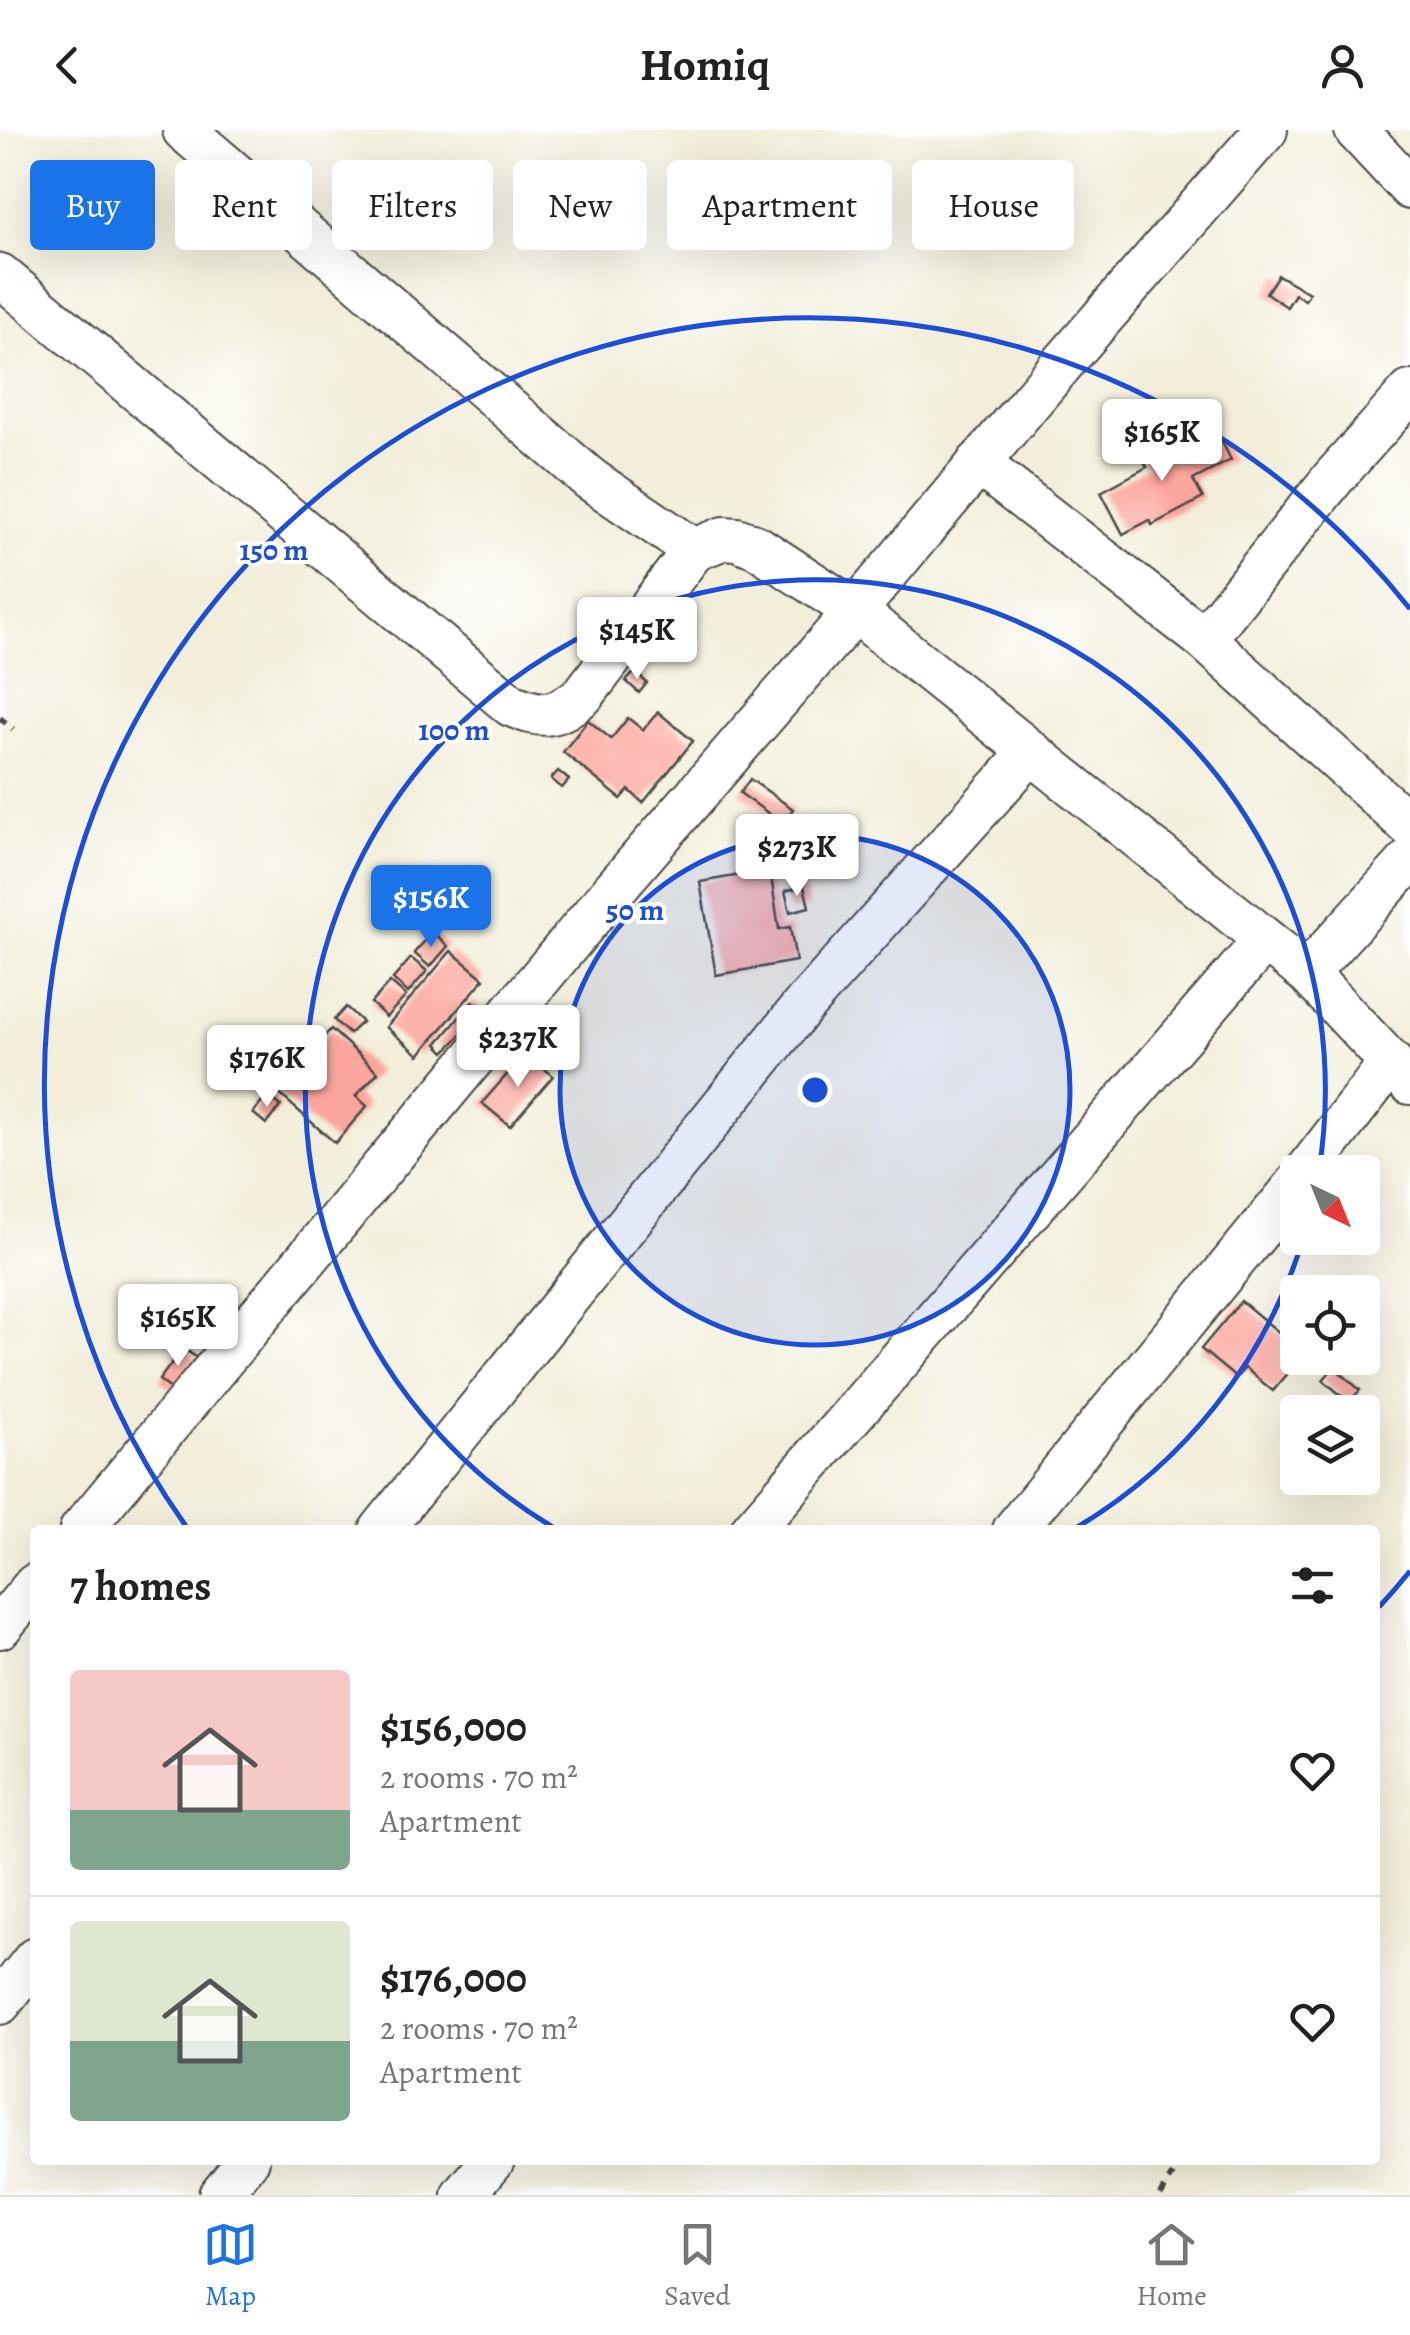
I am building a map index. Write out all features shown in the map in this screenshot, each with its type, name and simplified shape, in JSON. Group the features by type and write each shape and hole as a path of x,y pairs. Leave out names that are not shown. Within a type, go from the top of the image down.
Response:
{"street":[{"path":"184,130 590,479 694,550"},
{"path":"84,1525 420,1120 1266,130"},
{"path":"1356,130 1410,188"},
{"path":"0,275 511,706 536,716 562,711 583,695 694,550 724,538 757,546 854,611 1308,973 1400,1073 1322,1155"},
{"path":"1204,639 1334,478 1410,392"},
{"path":"978,463 1204,639 1410,826"},
{"path":"385,1525 803,1006 1030,753"},
{"path":"1308,973 1410,860"},
{"path":"756,1525 1266,940"},
{"path":"1018,1525 1280,1205"},
{"path":"0,1627 30,1591"},
{"path":"0,2003 30,1965"},
{"path":"220,2195 244,2165"},
{"path":"464,2195 489,2165"}],"path":[{"path":"0,718 13,729"},
{"path":"1161,2195 1179,2165"}],"building":[{"path":"1278,275 1309,293 1305,300 1295,294 1287,307 1266,293"},
{"path":"1180,437 1190,457 1221,440 1231,460 1193,480 1203,498 1152,525 1150,520 1123,534 1101,492 1147,467 1142,457"},
{"path":"635,672 647,683 639,693 626,681"},
{"path":"658,712 693,741 643,803 629,790 621,799 563,752 588,720 611,739 628,718 643,730"},
{"path":"558,771 569,780 562,788 551,779"},
{"path":"750,779 793,809 782,823 740,793"},
{"path":"770,870 779,929 790,927 796,961 716,975 700,882"},
{"path":"804,886 809,907 790,912 785,891"},
{"path":"433,932 448,946 430,967 414,953"},
{"path":"451,951 484,979 419,1055 386,1027"},
{"path":"411,958 427,971 408,993 393,979"},
{"path":"390,982 406,996 386,1017 371,1003"},
{"path":"473,1001 483,1010 445,1052 437,1044"},
{"path":"346,1007 362,1022 349,1034 334,1020"},
{"path":"331,1029 378,1072 356,1096 367,1106 335,1143 276,1091"},
{"path":"526,1053 553,1076 510,1126 482,1103"},
{"path":"268,1095 281,1106 266,1124 253,1113"},
{"path":"1241,1301 1280,1333 1280,1375 1287,1375 1273,1391 1245,1368 1236,1378 1201,1349"},
{"path":"183,1348 197,1358 172,1390 159,1380"},
{"path":"1327,1375 1343,1375 1360,1390 1355,1395 1341,1395 1323,1380"}]}
